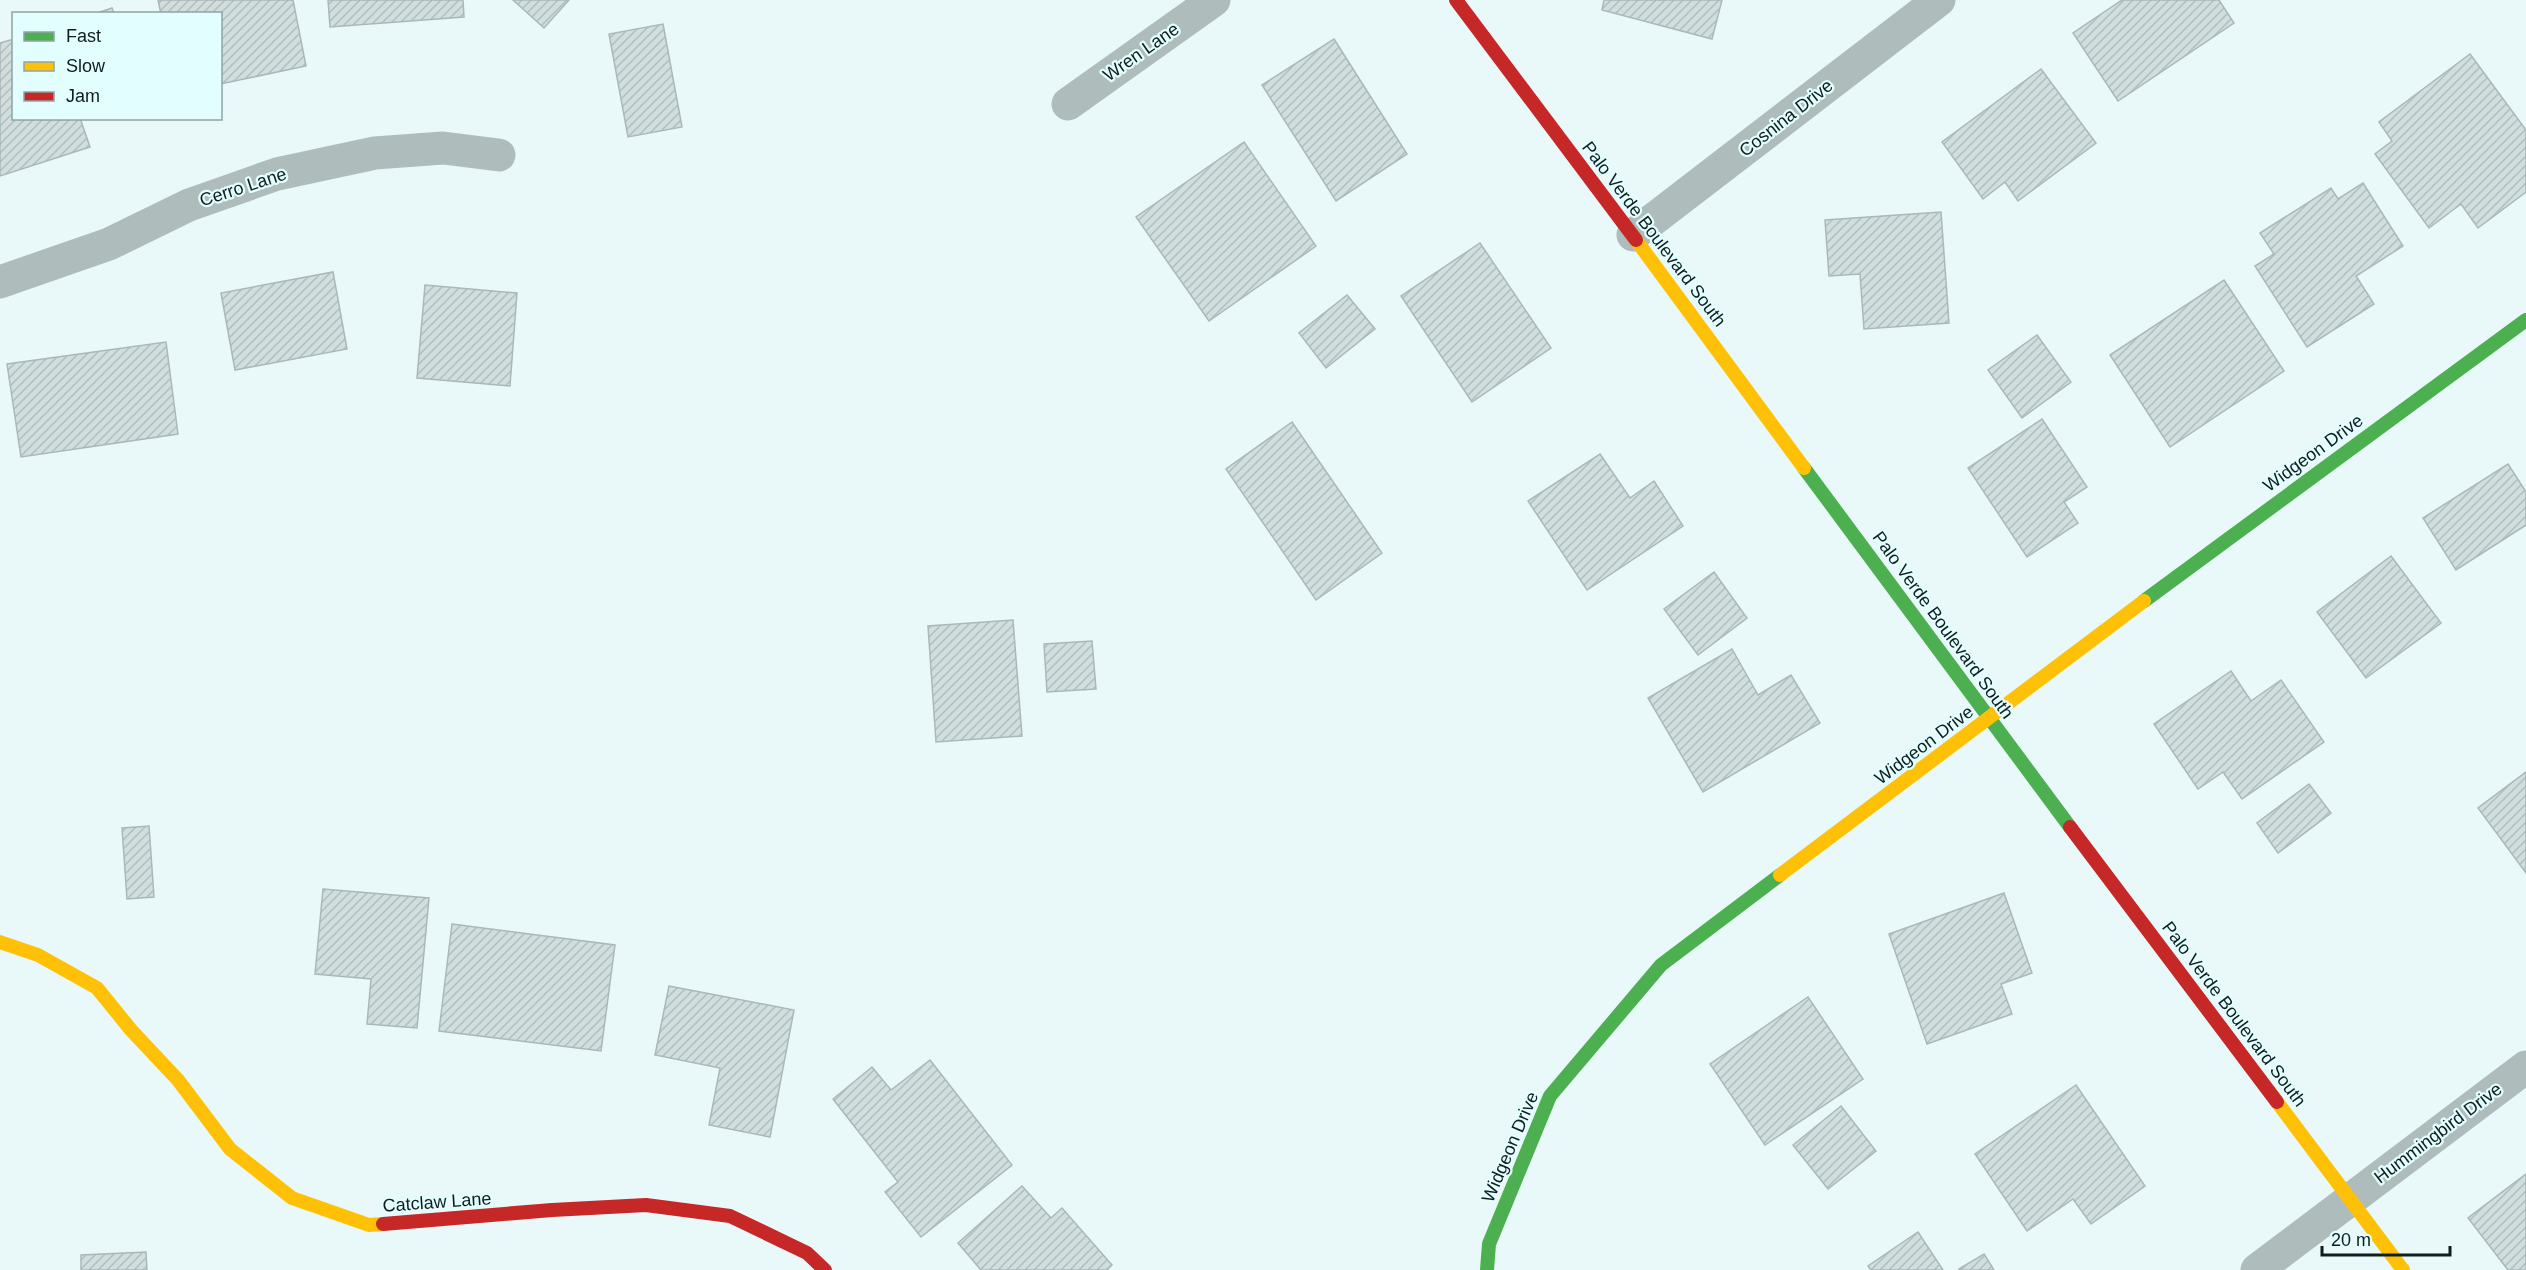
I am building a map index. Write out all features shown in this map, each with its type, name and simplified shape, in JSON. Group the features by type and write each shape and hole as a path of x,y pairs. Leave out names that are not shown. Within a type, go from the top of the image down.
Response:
{"street":[{"name":"Wren Lane","path":"1068,104 1214,0"},
{"name":"Palo Verde Boulevard South","path":"1456,0 1633,235 1989,719 2403,1270"},
{"name":"Cosnina Drive","path":"1633,235 1939,0"},
{"name":"Cerro Lane","path":"0,282 109,244 189,205 277,174 375,153 443,148 499,155"},
{"name":"Widgeon Drive","path":"1487,1270 1489,1244 1550,1096 1661,965 2226,539 2526,320"},
{"name":"Catclaw Lane","path":"0,942 39,955 97,988 131,1030 178,1080 230,1149 292,1198 369,1225 646,1205 730,1216 807,1253 825,1270"},
{"name":"Hummingbird Drive","path":"2257,1270 2526,1067"}],"building":[{"path":"158,0 293,0 306,66 222,84 222,12 161,12"},
{"path":"328,0 463,0 464,17 330,27"},
{"path":"513,0 569,0 544,28"},
{"path":"1604,0 1722,0 1712,39 1602,10"},
{"path":"2122,0 2219,0 2234,23 2118,101 2073,33"},
{"path":"112,8 113,12 100,12"},
{"path":"663,24 682,127 628,137 609,34"},
{"path":"1334,39 1407,154 1336,201 1262,85"},
{"path":"12,40 12,120 81,120 90,147 0,176 0,43"},
{"path":"2470,54 2526,130 2526,192 2478,228 2461,204 2429,228 2375,154 2392,141 2379,122"},
{"path":"2041,69 2096,143 2018,201 2005,182 1983,199 1942,142"},
{"path":"1244,142 1316,246 1209,321 1136,217"},
{"path":"2363,183 2403,246 2356,276 2374,304 2307,347 2255,266 2274,254 2260,233 2331,188 2338,199"},
{"path":"1941,212 1949,323 1864,329 1860,274 1829,276 1825,220"},
{"path":"1480,243 1551,348 1472,402 1401,296"},
{"path":"333,272 347,349 235,370 221,293"},
{"path":"2224,280 2284,371 2170,447 2110,355"},
{"path":"425,285 517,293 510,386 417,378"},
{"path":"1347,295 1375,329 1326,368 1299,333"},
{"path":"2037,335 2071,382 2022,418 1988,370"},
{"path":"166,342 178,434 21,457 7,364"},
{"path":"2042,419 2087,487 2064,502 2078,523 2027,557 1968,468"},
{"path":"1292,422 1382,553 1316,600 1226,469"},
{"path":"1600,454 1630,498 1654,481 1683,526 1587,590 1528,501"},
{"path":"2508,464 2526,492 2526,525 2456,570 2423,518"},
{"path":"2391,556 2441,623 2366,678 2317,612"},
{"path":"1714,572 1747,618 1698,655 1664,609"},
{"path":"1013,620 1022,736 936,742 928,626"},
{"path":"1092,641 1096,689 1047,692 1044,644"},
{"path":"1732,649 1758,695 1791,675 1820,723 1703,792 1648,698"},
{"path":"2231,671 2251,701 2281,680 2324,742 2242,799 2223,772 2198,789 2154,724"},
{"path":"2526,772 2526,873 2478,808"},
{"path":"2309,784 2331,813 2278,853 2257,823"},
{"path":"149,826 154,897 127,899 122,828"},
{"path":"323,889 429,898 417,1028 367,1024 371,979 315,974"},
{"path":"2004,893 2032,973 2001,984 2012,1014 1927,1044 1889,934"},
{"path":"452,924 615,945 601,1051 439,1031"},
{"path":"669,986 794,1010 770,1137 709,1125 720,1068 655,1055"},
{"path":"1808,997 1863,1079 1765,1145 1710,1064"},
{"path":"930,1060 1012,1165 921,1237 885,1192 898,1182 833,1099 872,1067 891,1090"},
{"path":"2076,1085 2145,1186 2091,1224 2073,1199 2027,1231 1975,1154"},
{"path":"1841,1106 1876,1151 1828,1189 1793,1145"},
{"path":"2526,1174 2526,1270 2508,1270 2468,1218"},
{"path":"1022,1186 1051,1218 1062,1208 1112,1265 1107,1270 981,1270 958,1243"},
{"path":"1918,1232 1943,1270 1871,1270 1868,1266"},
{"path":"146,1252 147,1270 81,1270 81,1255"},
{"path":"1984,1254 1994,1270 1959,1270 1959,1269"}],"traffic: fast":[{"path":"2144,601 2526,320"},
{"path":"1804,468 2070,827"},
{"path":"1487,1270 1489,1244 1550,1096 1661,965 1780,875"}],"traffic: slow":[{"path":"1636,240 1804,468"},
{"path":"1780,875 2144,601"},
{"path":"0,942 38,955 97,988 131,1030 178,1080 230,1149 292,1198 369,1225 383,1224"},
{"path":"2277,1102 2403,1270"}],"traffic: jam":[{"path":"1456,0 1636,240"},
{"path":"2070,827 2277,1102"},
{"path":"383,1224 646,1205 730,1216 807,1253 825,1270"}]}
